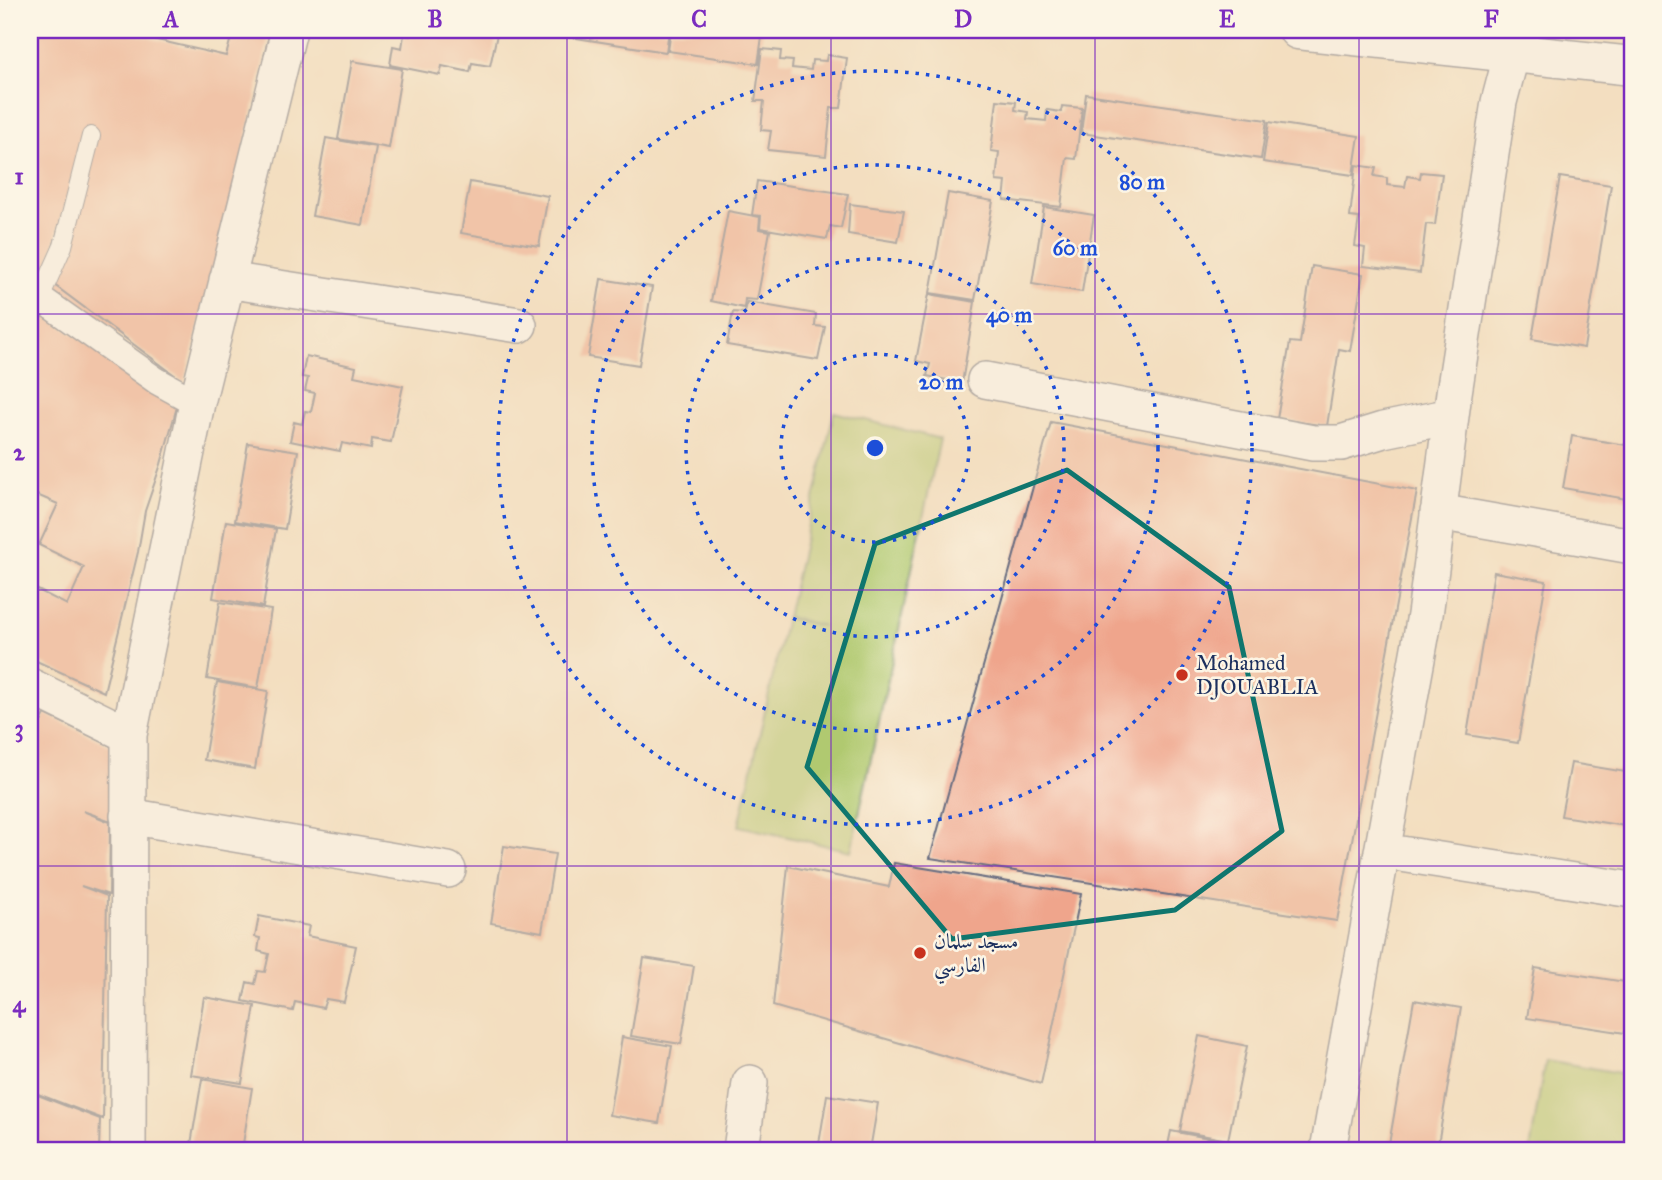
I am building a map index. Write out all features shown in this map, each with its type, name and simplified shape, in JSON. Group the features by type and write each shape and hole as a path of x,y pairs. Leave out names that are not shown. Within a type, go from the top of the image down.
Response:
{"main road":[{"path":"1298,30 1516,41 1632,66"}],"street":[{"path":"128,1150 129,735 197,403 289,30"},
{"path":"1328,1150 1424,615 1499,102 1516,41"},
{"path":"227,280 519,325"},
{"path":"33,303 197,403"},
{"path":"985,380 1313,443 1341,443 1382,430 1451,416"},
{"path":"1438,512 1632,545"},
{"path":"30,686 129,735"},
{"path":"128,816 448,870"},
{"path":"1382,851 1632,890"},
{"path":"741,1150 750,1083"}],"lane":[{"path":"33,303 63,246 92,136"}],"highlighted area":[{"path":"1067,470 1229,587 1282,831 1175,910 952,939 807,767 875,544"}],"green space":[{"path":"834,412 940,439 851,851 739,826 786,618 823,626 787,617"},
{"path":"1545,1060 1632,1075 1632,1150 1530,1150"}],"building":[{"path":"30,30 114,30 226,56 233,30 270,30 237,182 184,382 53,284 97,131 87,128 43,283 30,272"},
{"path":"413,30 498,30 490,66 472,63 470,72 442,66 440,75 390,65 393,46 402,48 404,35 411,36"},
{"path":"535,30 669,30 666,52"},
{"path":"671,30 763,30 758,64 668,51"},
{"path":"762,49 781,51 780,60 793,61 792,68 811,70 812,60 826,61 827,55 847,58 841,108 831,108 826,156 768,150 771,131 761,130 764,101 755,101"},
{"path":"352,61 402,69 389,148 338,139"},
{"path":"1086,94 1267,120 1261,159 1081,133"},
{"path":"997,100 1016,102 1015,110 1028,112 1027,119 1046,121 1047,110 1061,112 1062,106 1082,108 1076,159 1067,158 1061,207 1004,200 1006,182 996,181 999,152 991,151"},
{"path":"1269,122 1359,136 1353,175 1263,162"},
{"path":"326,138 376,147 363,225 312,216"},
{"path":"1356,165 1376,168 1374,176 1387,178 1387,185 1405,187 1407,176 1420,178 1421,172 1442,174 1435,225 1426,224 1420,273 1363,266 1365,248 1355,246 1359,218 1350,217"},
{"path":"1560,177 1611,185 1584,348 1532,339"},
{"path":"757,181 848,194 841,228 830,226 827,239 760,228 761,216 752,215"},
{"path":"470,182 548,196 539,246 461,233"},
{"path":"948,193 993,201 975,300 930,293"},
{"path":"850,204 904,211 898,242 848,234"},
{"path":"1044,207 1094,215 1082,292 1032,284"},
{"path":"728,211 760,217 759,229 770,231 757,300 745,299 744,308 711,301"},
{"path":"1312,266 1363,274 1350,351 1339,349 1327,426 1277,419 1290,342 1300,343"},
{"path":"601,279 652,287 639,365 588,357"},
{"path":"929,294 975,302 962,383 927,376 930,364 916,361"},
{"path":"747,302 816,314 815,326 825,327 818,360 727,345 733,312 745,313"},
{"path":"42,314 178,403 145,511 138,552 104,692 30,658 30,586 67,605 84,567 39,545 58,504 30,492 30,341"},
{"path":"306,356 356,367 354,376 403,386 391,442 372,439 371,449 342,443 340,451 290,441 294,422 302,424 305,411 311,412 315,393 305,391 308,378 302,377"},
{"name":"Mohamed DJOUABLIA","path":"1051,422 1417,491 1337,921 930,858"},
{"path":"1572,436 1632,446 1632,500 1563,488"},
{"path":"248,443 298,451 285,529 235,521"},
{"path":"226,521 276,529 263,607 213,598"},
{"path":"1494,572 1546,581 1518,743 1467,735"},
{"path":"220,602 271,610 258,688 207,679"},
{"path":"217,682 268,691 255,769 204,760"},
{"path":"45,714 113,747 111,821 83,811 110,822 109,895 81,886 107,896 103,1119 30,1091 30,744"},
{"path":"1571,763 1632,773 1632,827 1561,816"},
{"path":"504,846 555,854 542,932 491,923"},
{"path":"894,863 1081,894 1041,1084 773,1006 788,866 889,887"},
{"path":"259,916 309,926 307,936 356,946 344,1002 326,999 323,1008 295,1002 293,1011 243,1001 247,982 255,984 258,971 265,972 269,954 258,951 260,938 255,937"},
{"path":"644,958 694,966 681,1044 631,1036"},
{"path":"1535,968 1632,983 1632,1034 1527,1018"},
{"path":"204,997 255,1006 242,1083 191,1075"},
{"path":"1414,1000 1461,1008 1437,1150 1388,1150"},
{"path":"1199,1036 1247,1046 1228,1140 1180,1131"},
{"path":"622,1037 672,1046 659,1123 609,1115"},
{"path":"202,1079 252,1088 242,1150 190,1150"},
{"path":"30,1092 100,1119 99,1150 30,1150"},
{"path":"827,1095 878,1103 870,1150 818,1150"},
{"path":"1171,1131 1219,1140 1217,1150 1167,1150"}],"place":[{"name":"Mohamed DJOUABLIA","path":"1182,675"},
{"name":"مسجد سلمان الفارسي","path":"920,953"}]}
